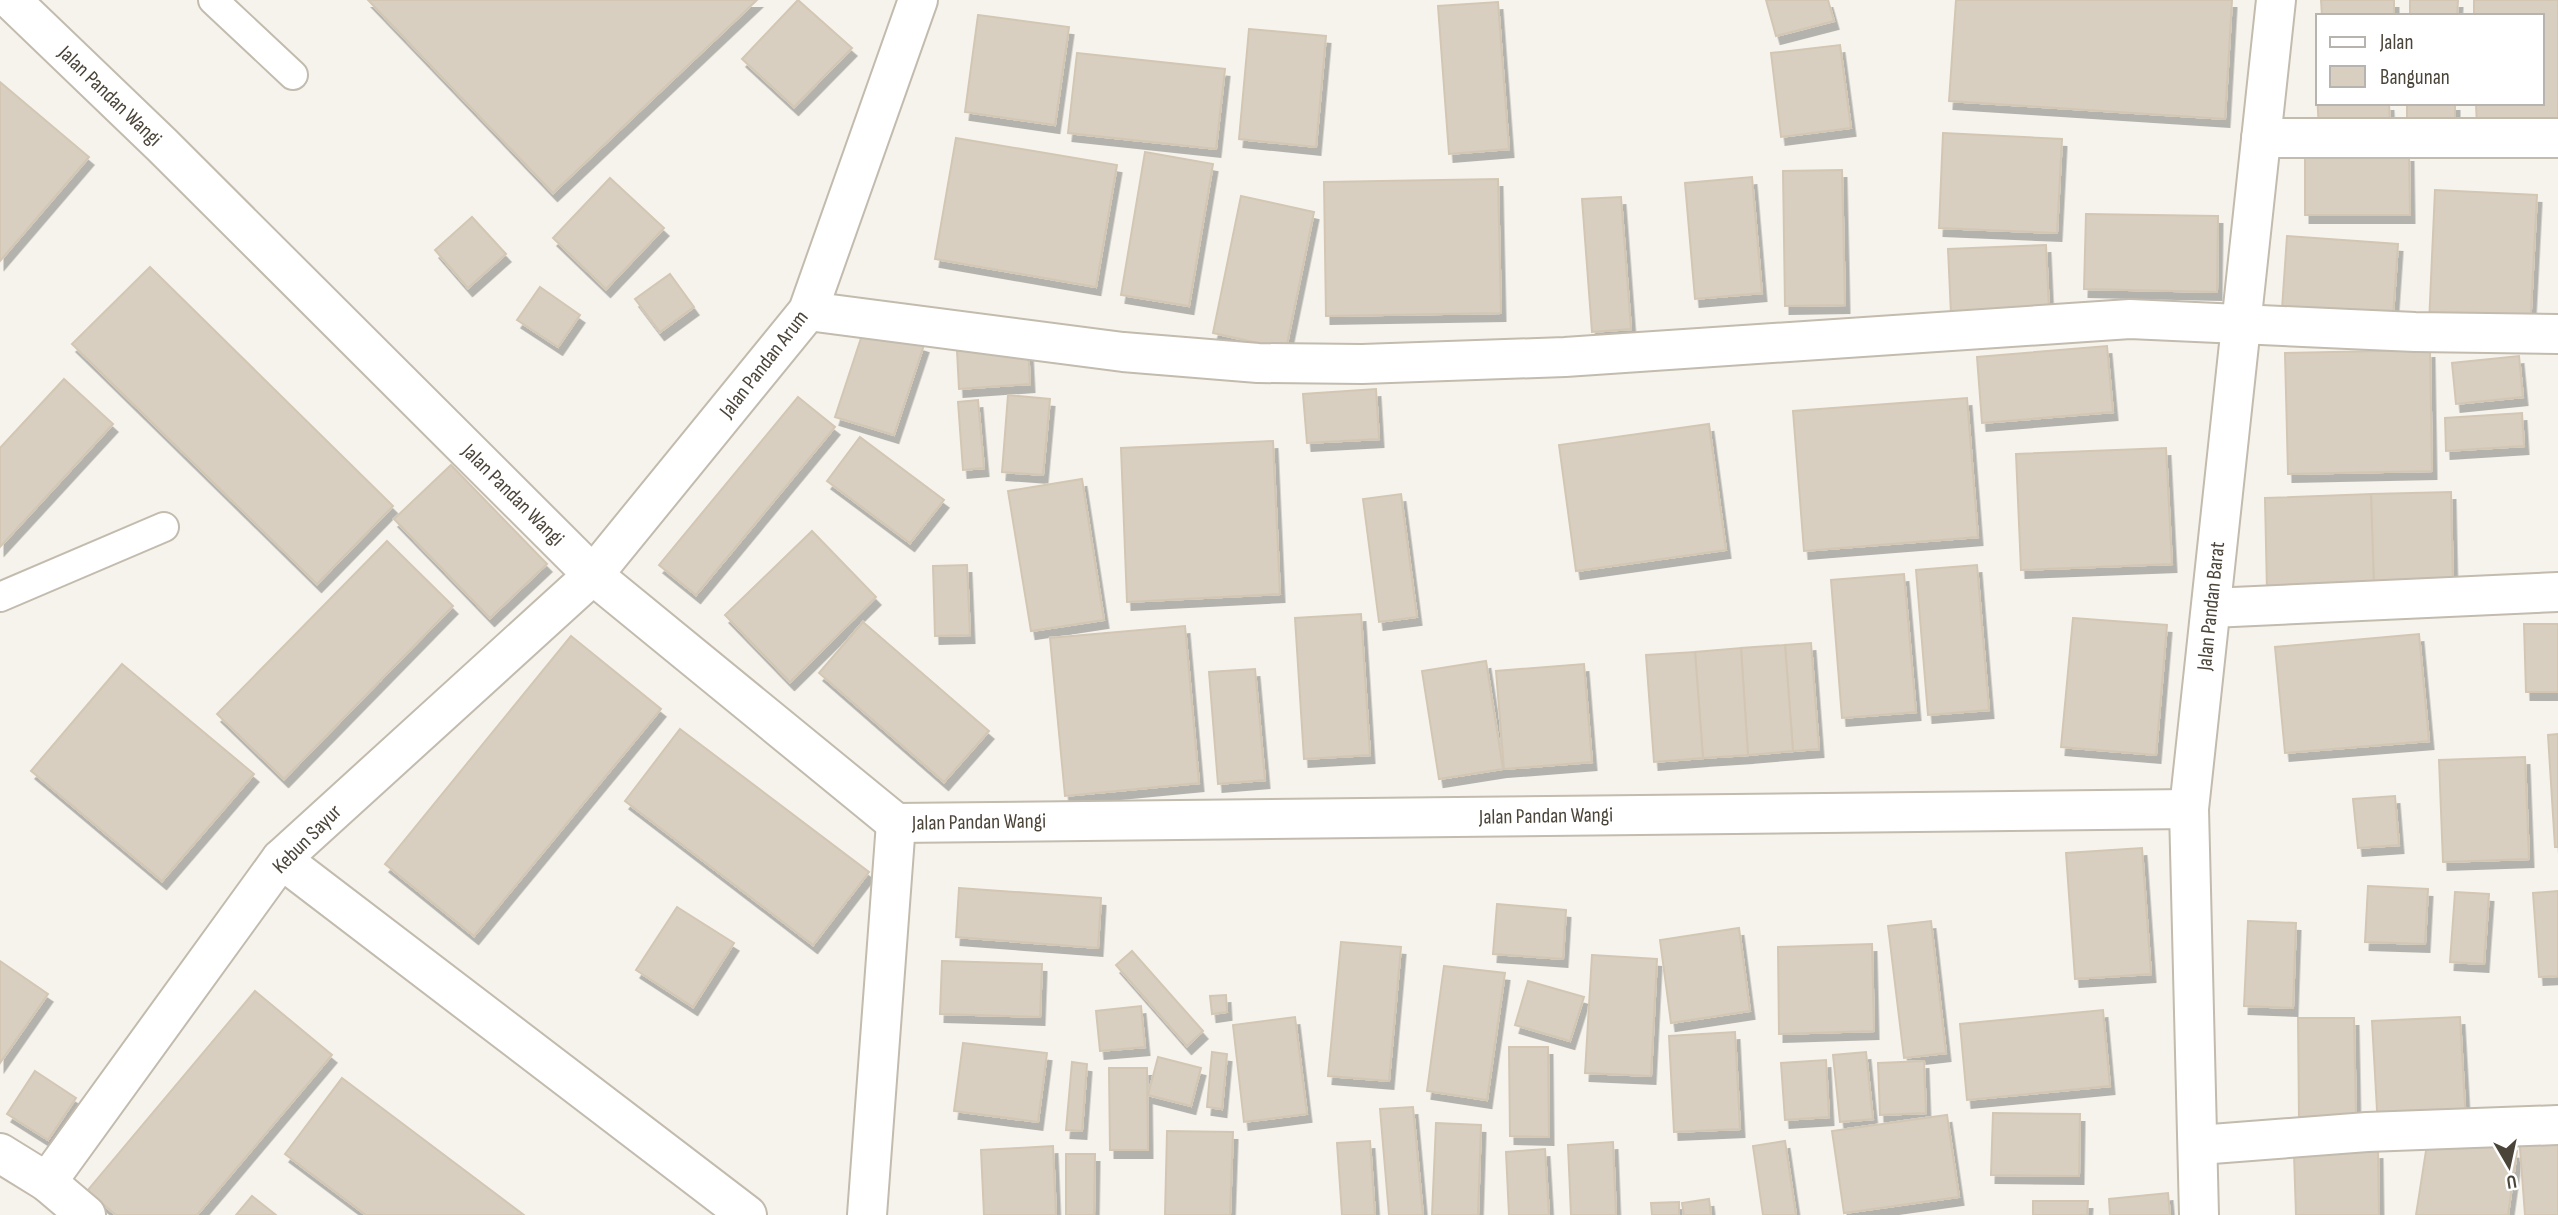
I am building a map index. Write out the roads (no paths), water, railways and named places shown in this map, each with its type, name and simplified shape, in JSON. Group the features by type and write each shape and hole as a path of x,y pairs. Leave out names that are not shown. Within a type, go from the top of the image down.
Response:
{"street":[{"name":"Jalan Pandan Wangi","path":"11,0 171,155 593,575 896,823 2189,808"},
{"name":"Jalan Pandan Arum","path":"593,575 808,311 918,0"},
{"name":"Jalan Pandan Barat","path":"2199,1215 2189,808 2276,0"},
{"path":"2261,138 2558,138"},
{"path":"808,311 1123,352 1258,363 1362,364 1564,357 2130,319 2415,332 2558,334"},
{"name":"Kebun Sayur","path":"47,1182 281,859 593,575"},
{"path":"2211,608 2558,592"},
{"path":"867,1215 896,823"},
{"path":"281,859 747,1215"},
{"path":"2199,1145 2367,1132 2558,1125"},
{"path":"0,1153 47,1182 86,1215"}],"lane":[{"path":"213,0 293,75"},
{"path":"0,597 163,527"}]}
